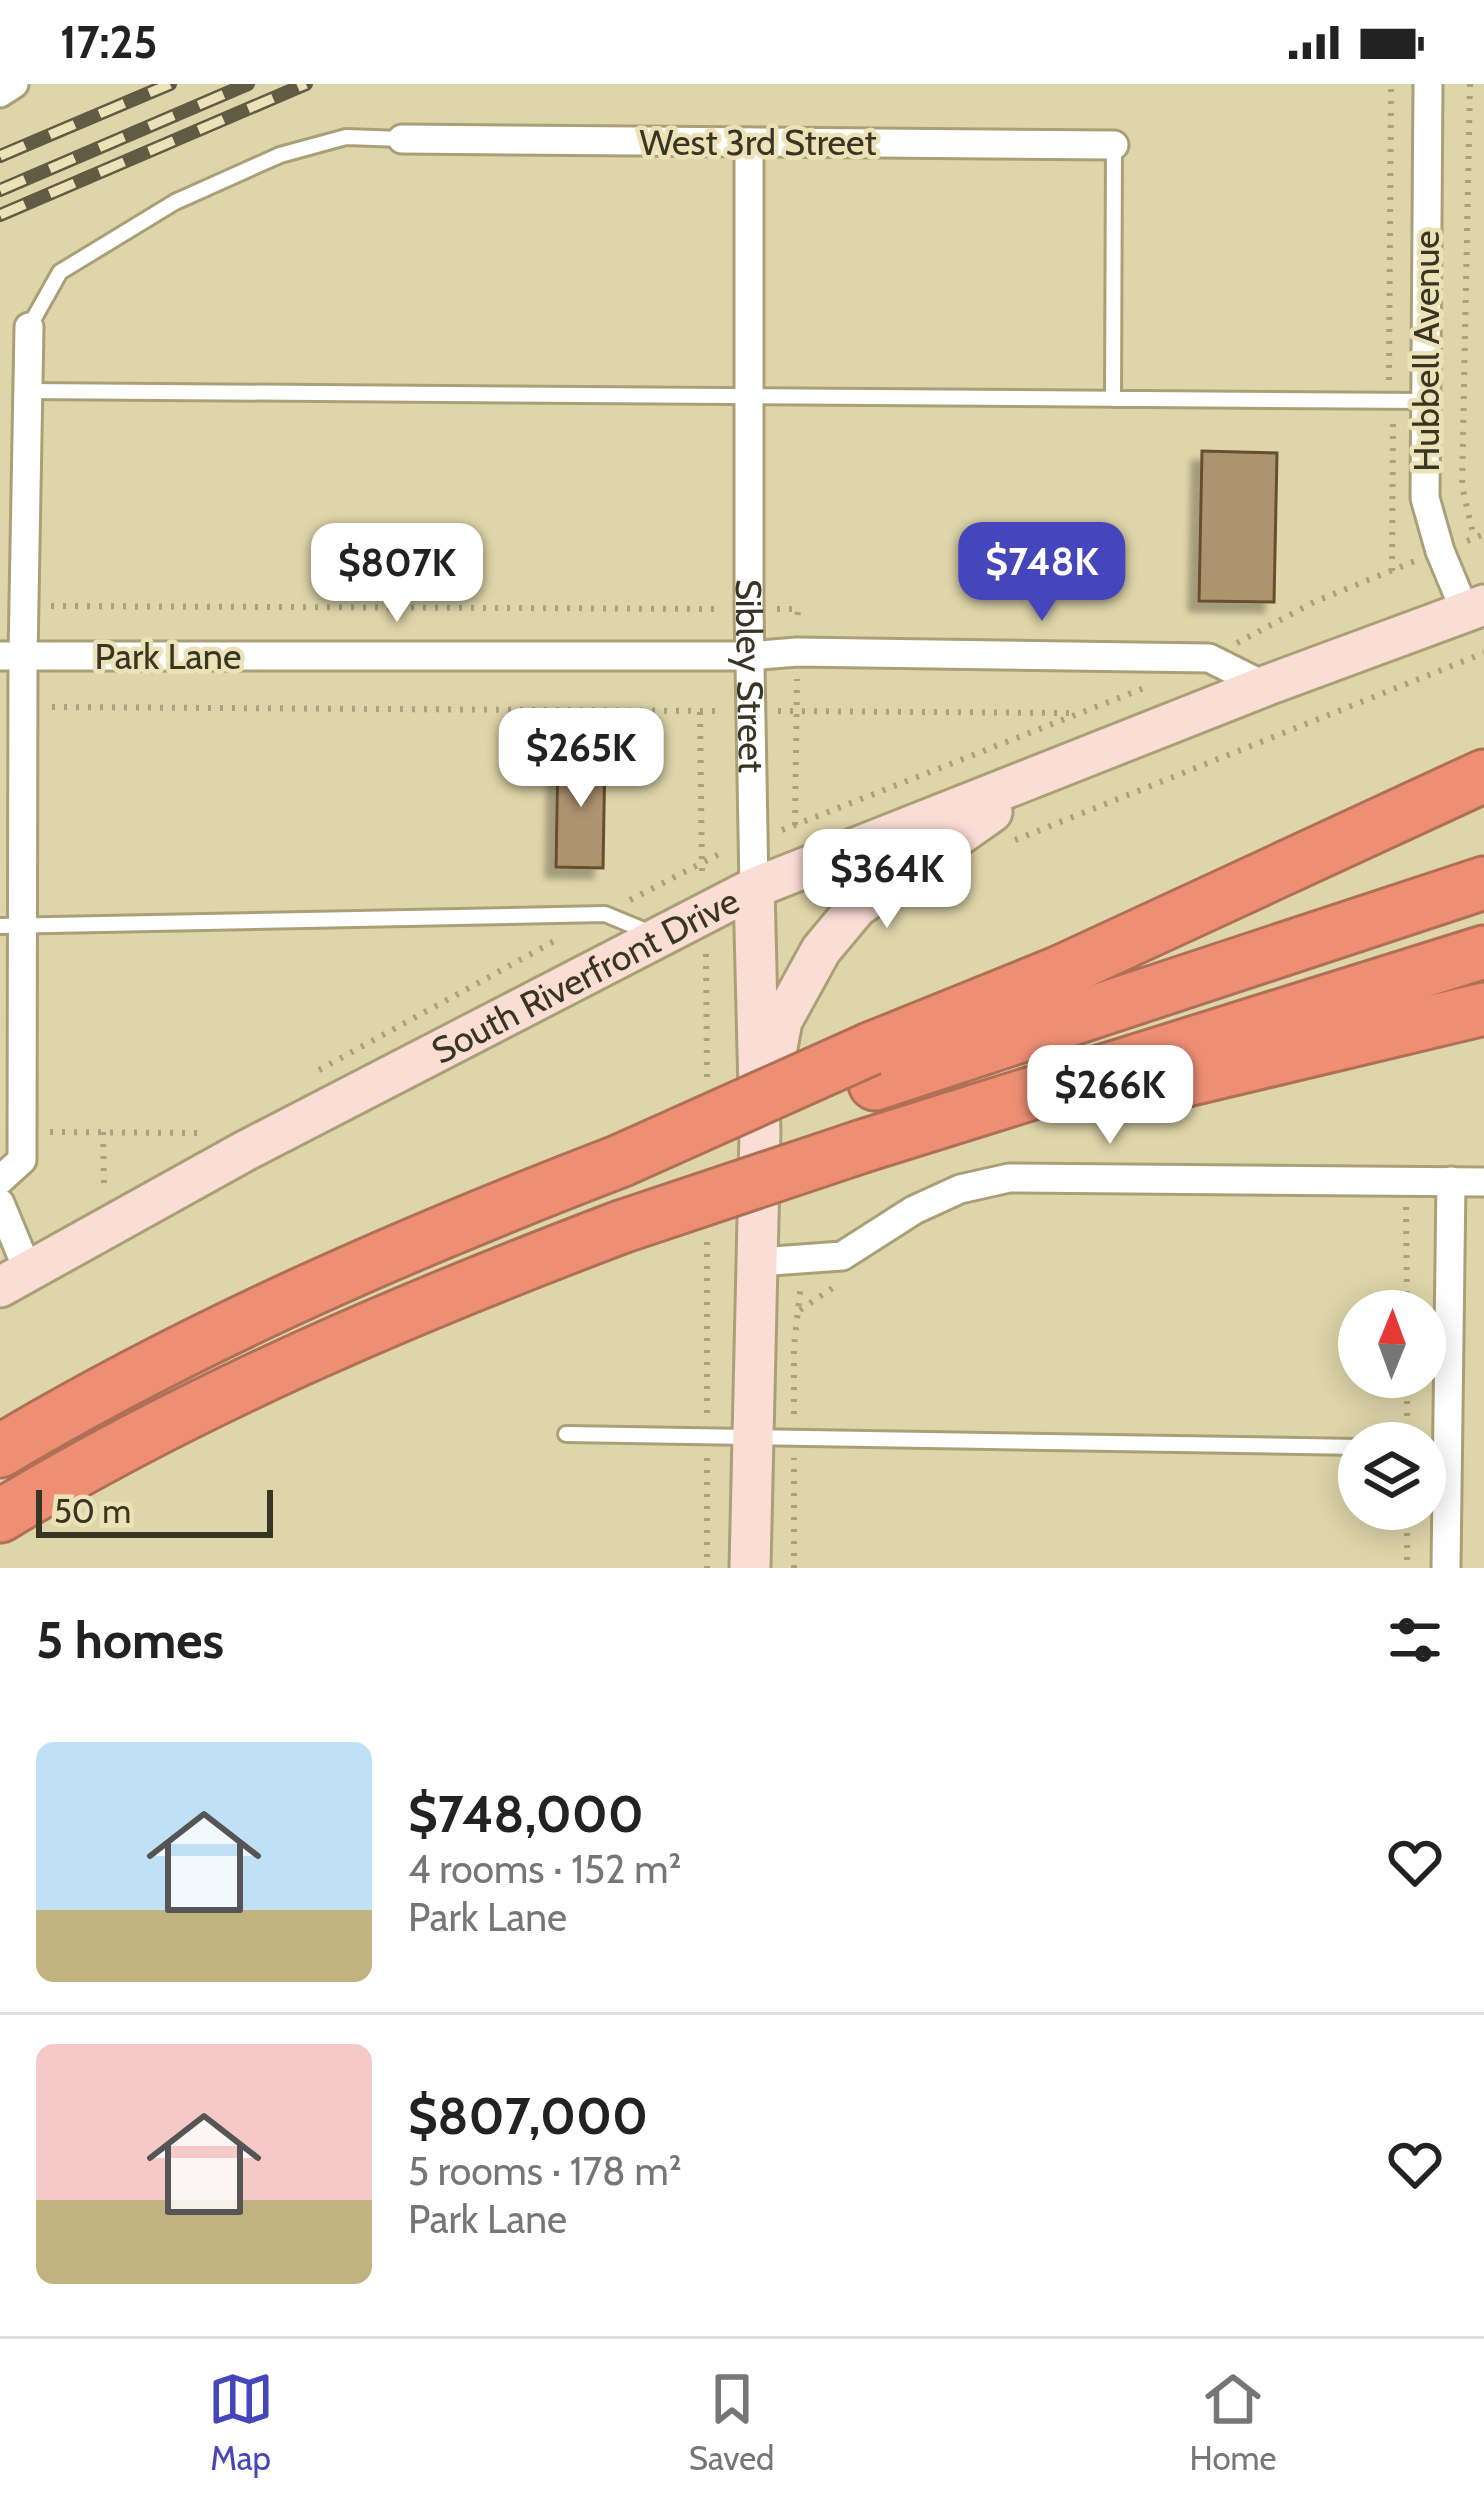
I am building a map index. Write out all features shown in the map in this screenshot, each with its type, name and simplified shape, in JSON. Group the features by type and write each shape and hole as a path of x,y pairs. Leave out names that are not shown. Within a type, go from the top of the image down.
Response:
{"highway":[{"path":"873,1067 1058,974 1484,776"},
{"path":"0,1451 303,1291 484,1213 873,1067 1484,883"},
{"path":"0,1516 174,1421 320,1352 459,1289 621,1227 882,1140 1484,952"},
{"path":"882,1140 1070,1108 1484,1009"}],"main road":[{"name":"South Riverfront Drive","path":"14,1279 245,1151 754,888 1478,605"},
{"path":"760,1132 782,1021 821,950 857,907 901,873 1057,769"},
{"name":"Sibley Street","path":"750,1568 760,1132 754,888"}],"street":[{"path":"0,93 14,84"},
{"name":"Hubbell Avenue","path":"1429,84 1425,498 1440,551 1478,605"},
{"name":"West 3rd Street","path":"402,139 1114,145"},
{"name":"Sibley Street","path":"749,142 754,888"},
{"path":"0,1180 22,1160 11,927 24,706 12,656 29,327"},
{"name":"Park Lane","path":"12,656 749,656 797,652 1209,658 1265,686"},
{"path":"758,1262 842,1256 914,1210 960,1189 1009,1178 1484,1182"},
{"path":"1438,1422 1451,1181"},
{"path":"0,1203 14,1279"},
{"path":"1443,1530 1446,1568"}],"lane":[{"path":"29,327 59,272 176,202 280,155 346,137 402,139"},
{"path":"1113,398 1114,145"},
{"path":"28,391 1426,401"},
{"path":"11,927 604,914 660,937"},
{"path":"566,1434 1338,1448"}],"path":[{"path":"1391,84 1392,571"},
{"path":"1470,84 1462,486 1474,538"},
{"path":"1008,843 1484,653"},
{"path":"24,706 1078,713"},
{"path":"22,1132 202,1133"},
{"path":"103,1132 104,1187"},
{"path":"1384,1207 1407,1207 1407,1290"},
{"path":"798,1311 845,1280"},
{"path":"1407,1530 1407,1568"}],"building":[{"path":"1202,451 1277,453 1274,602 1199,601"},
{"path":"558,751 605,752 603,868 556,867"}],"railway":[{"path":"0,156 170,84"},
{"path":"0,190 248,84"},
{"path":"0,215 306,84"}]}
